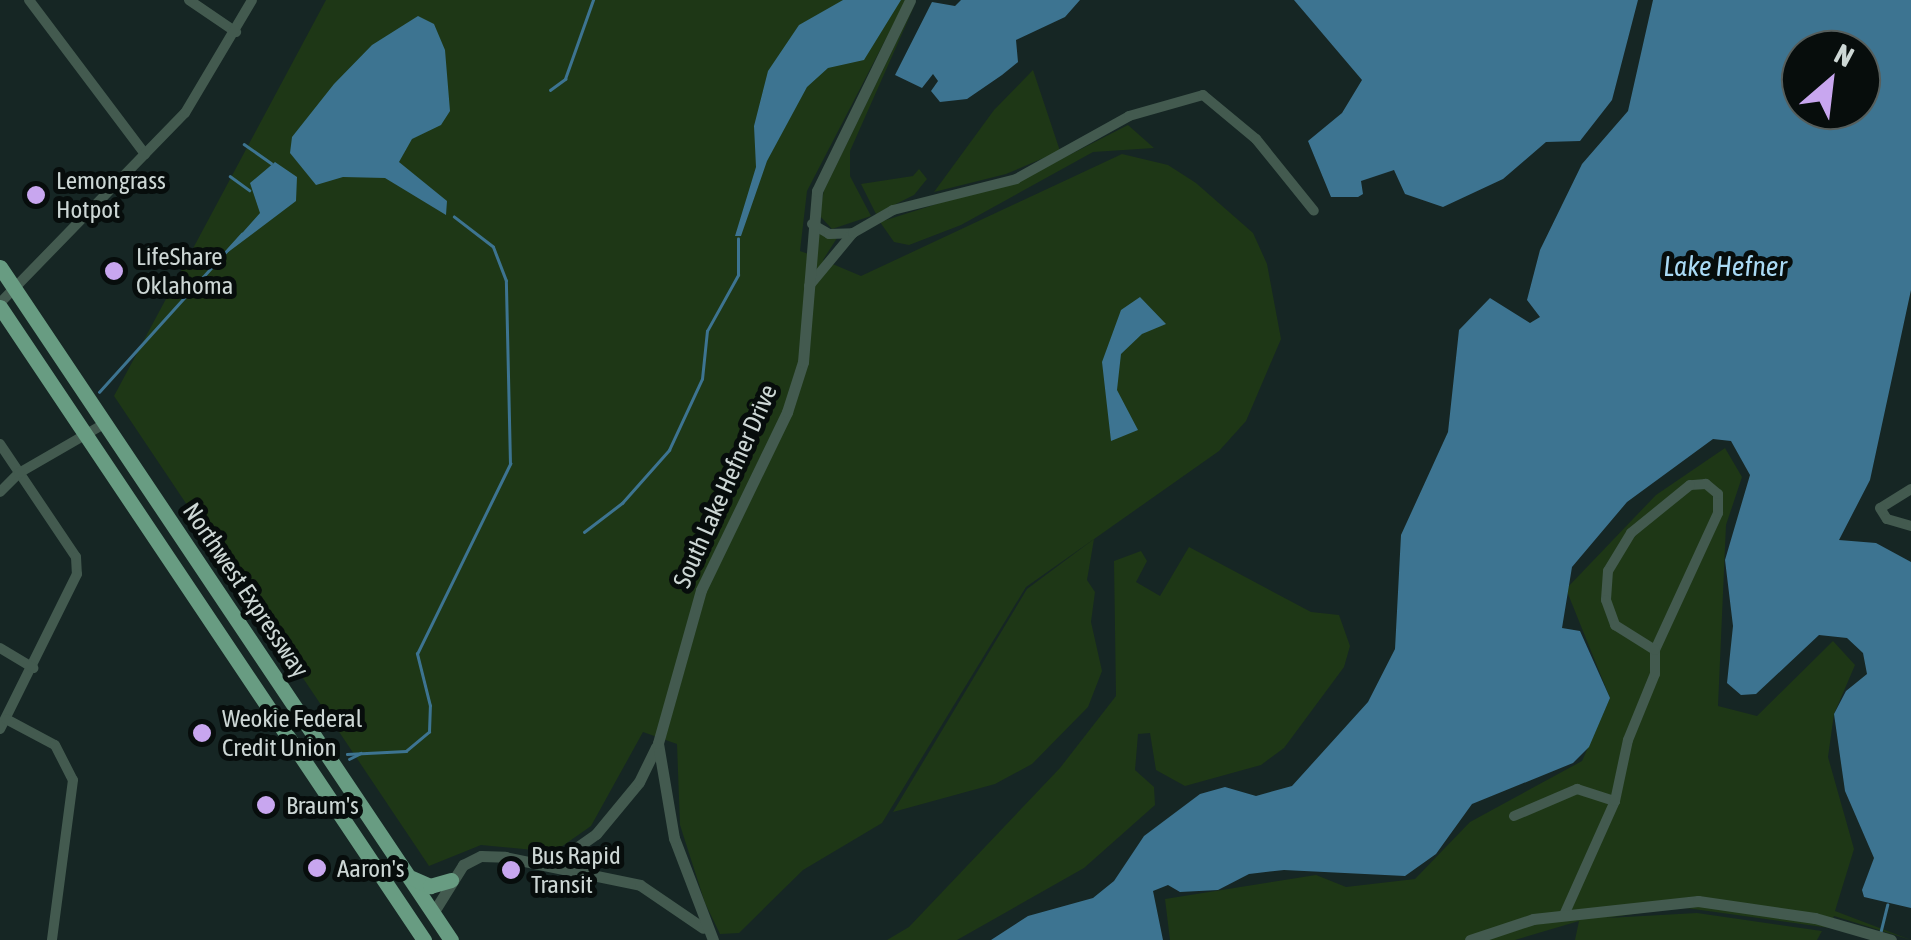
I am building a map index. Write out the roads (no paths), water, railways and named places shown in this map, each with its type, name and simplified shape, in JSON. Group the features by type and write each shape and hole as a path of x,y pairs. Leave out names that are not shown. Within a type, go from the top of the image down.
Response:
{"highway":[{"name":"Northwest Expressway","path":"0,266 451,940"},
{"name":"Northwest Expressway","path":"0,305 424,940"},
{"path":"240,664 258,652"},
{"path":"408,876 430,886 451,880"}],"street":[{"path":"29,0 144,154"},
{"path":"189,0 236,32"},
{"path":"0,305 185,113 252,0"},
{"name":"South Lake Hefner Drive","path":"710,936 674,838 658,744 701,590 792,396 803,362 812,224 834,146 910,0"},
{"path":"812,224 829,234 853,232 916,201 1016,179 1129,116 1203,95 1256,139 1314,210"},
{"path":"808,287 853,232"},
{"path":"0,492 19,473 104,424"},
{"path":"0,444 76,565 75,588 3,724 54,745 73,780 52,940"},
{"path":"1564,915 1614,802 1628,740 1652,684 1656,650 1718,513 1718,494 1706,484 1690,485 1630,533 1608,571 1606,600 1614,625 1656,650"},
{"path":"1911,489 1880,508 1887,519 1911,526"},
{"path":"0,648 33,668"},
{"path":"552,864 596,834 639,782 658,744"},
{"path":"1514,816 1577,788 1614,802"},
{"path":"433,913 451,880 482,856 552,864 640,885 675,903 710,936"},
{"path":"1470,940 1564,915 1714,902 1815,918 1892,940"}],"water":[{"path":"843,0 901,0 864,60 828,68 807,87 767,161 741,236 735,236 756,167 754,126 768,71 799,25"},
{"path":"961,0 1080,0 1065,17 1016,40 1018,62 1002,75 967,99 940,102 931,91 938,81 933,74 922,88 895,75 932,2 955,6"},
{"path":"1294,0 1638,0 1612,100 1580,141 1546,142 1503,179 1443,207 1405,194 1394,170 1361,181 1363,194 1358,197 1331,197 1308,141 1342,113 1362,80"},
{"name":"Lake Hefner","path":"1653,0 1911,0 1911,290 1870,480 1839,540 1876,543 1911,562 1911,908 1864,897 1862,890 1874,858 1845,791 1834,714 1846,691 1867,674 1863,653 1847,638 1819,635 1756,694 1741,695 1727,683 1733,626 1725,560 1750,475 1731,441 1713,439 1627,502 1572,567 1562,628 1580,631 1610,698 1589,747 1573,763 1472,804 1436,854 1405,876 1284,870 1249,874 1218,890 1180,892 1168,885 1153,891 1163,940 991,940 1028,916 1093,898 1114,881 1144,836 1200,794 1225,787 1256,796 1292,786 1368,702 1395,649 1401,535 1448,432 1459,330 1490,298 1530,323 1540,317 1527,300 1540,250 1582,164 1628,111"},
{"path":"418,16 434,24 445,50 450,111 441,125 412,139 399,162 447,201 446,215 385,178 343,177 316,185 290,153 292,137 334,84 372,45"},
{"path":"275,162 297,177 296,201 219,259 260,213 250,183"},
{"path":"1140,297 1166,324 1142,334 1121,354 1117,390 1138,430 1111,441 1102,362 1121,310"}],"waterway":[{"path":"550,90 565,79 593,0"},
{"path":"244,144 271,163"},
{"path":"230,176 249,190"},
{"path":"347,754 406,751 429,732 430,706 417,654 510,464 506,281 493,247 454,217"},
{"path":"99,392 242,234"},
{"path":"584,532 622,503 669,450 702,379 707,331 738,275 738,239"},
{"path":"349,759 361,753"},
{"path":"1880,934 1887,905"}],"place":[{"name":"Lemongrass Hotpot","path":"36,195"},
{"name":"LifeShare Oklahoma","path":"114,271"},
{"name":"Weokie Federal Credit Union","path":"202,733"},
{"name":"Braum's","path":"266,805"},
{"name":"Aaron's","path":"317,868"},
{"name":"Bus Rapid Transit","path":"511,870"}]}
